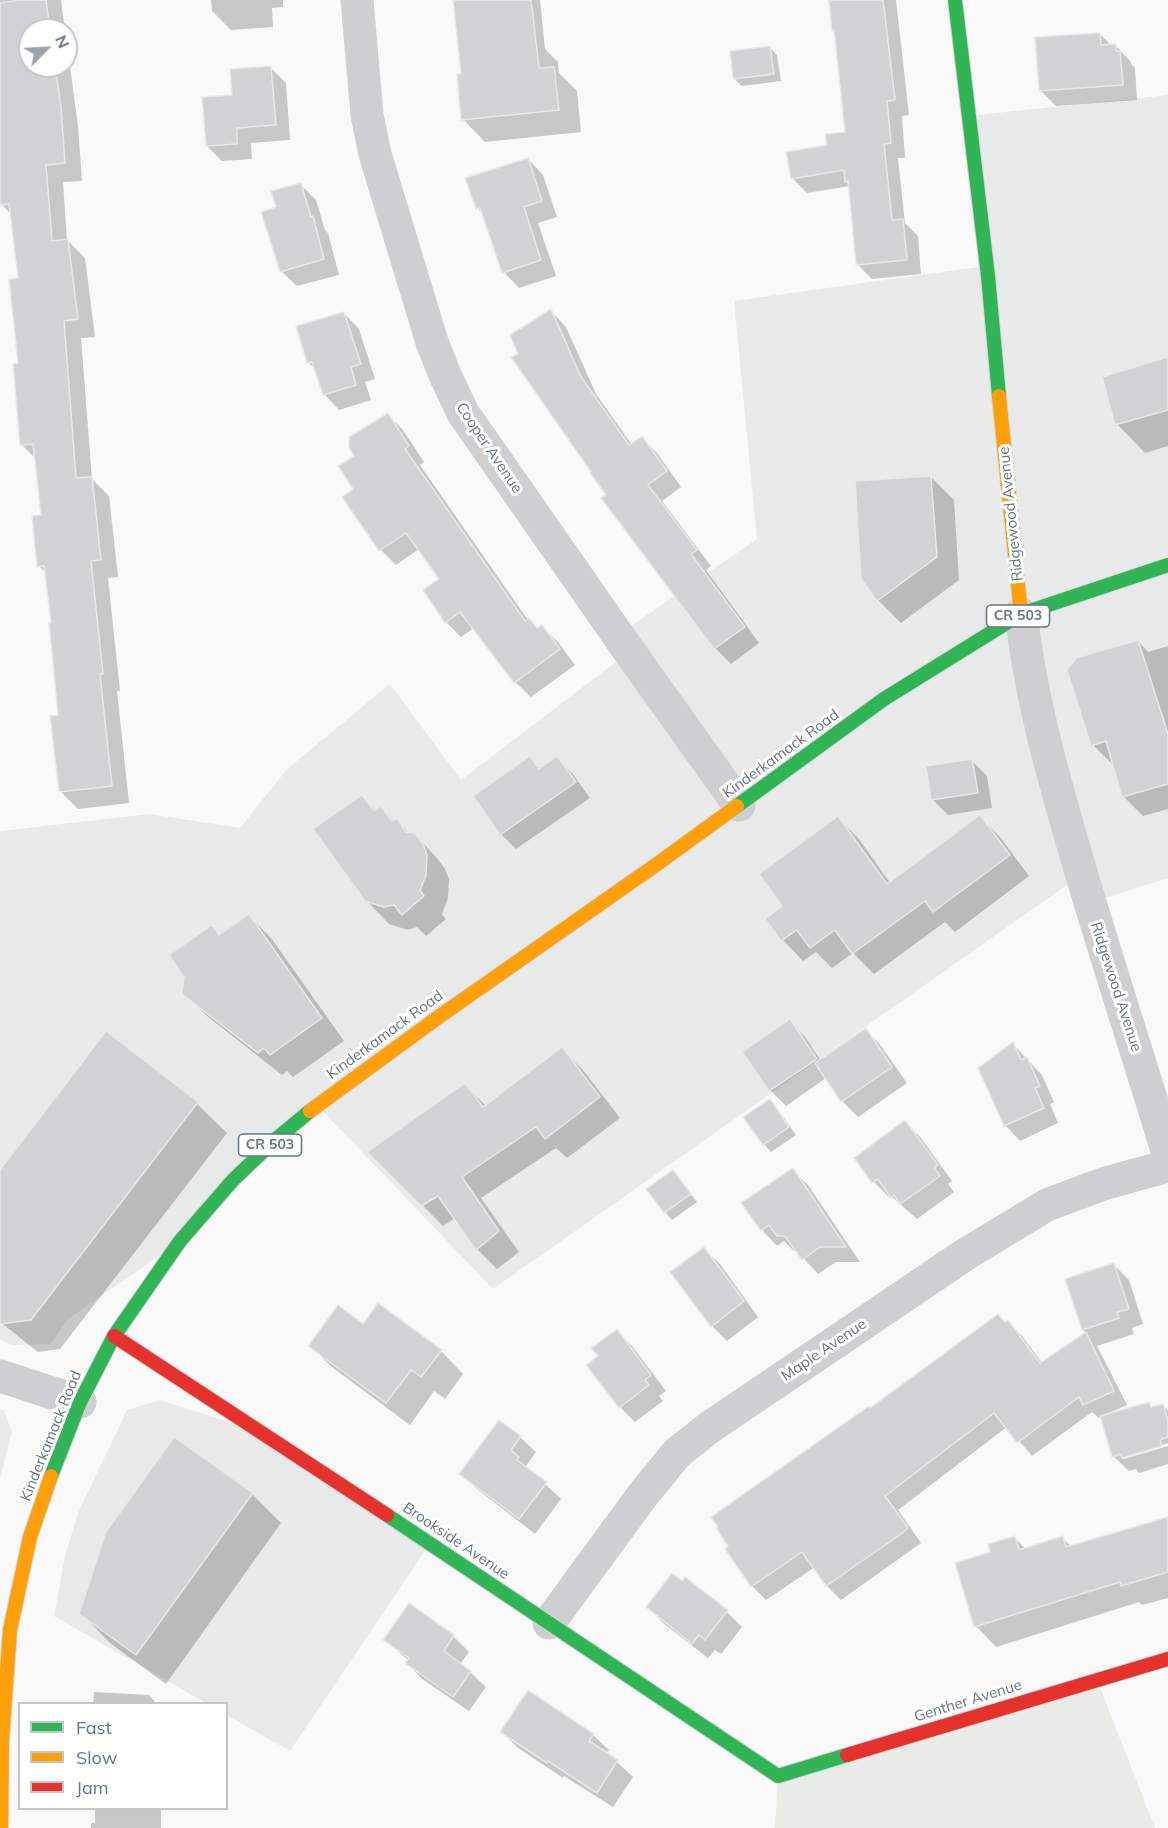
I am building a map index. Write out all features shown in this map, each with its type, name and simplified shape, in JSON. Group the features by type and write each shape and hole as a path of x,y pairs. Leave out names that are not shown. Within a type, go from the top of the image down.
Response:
{"main road":[{"name":"Ridgewood Avenue","path":"955,0 986,266 1021,614"},
{"name":"Kinderkamack Road","path":"1,1828 2,1740 10,1630 33,1527 80,1402 114,1336 180,1241 233,1180 274,1140 318,1105 884,699 1021,614 1168,565"},
{"name":"Brookside Avenue","path":"114,1336 430,1543 778,1776"},
{"name":"Genther Avenue","path":"778,1776 1168,1659"}],"street":[{"name":"Cooper Avenue","path":"357,0 367,115 375,154 432,342 463,413 739,805"},
{"name":"Ridgewood Avenue","path":"1021,614 1027,662 1053,777 1089,903 1168,1154"},
{"name":"Maple Avenue","path":"549,1623 642,1496 677,1453 710,1427 966,1254 1038,1210 1103,1184 1168,1166"},
{"path":"0,1376 80,1402"}],"shaded area":[{"path":"1168,95 1168,878 1089,903 1081,875 493,1289 317,1105 180,1241 68,1319 50,1344 12,1345 0,1339 0,831 150,814 240,828 287,769 390,684 461,780 629,652 618,635 757,539 734,301 986,266 967,116"},
{"path":"160,1400 260,1432 430,1543 290,1751 228,1716 228,1702 204,1702 54,1616 65,1556 78,1513 127,1410"},
{"path":"0,1409 4,1411 12,1432 0,1479"},
{"path":"1097,1680 1155,1828 775,1828 778,1776"}],"building":[{"path":"46,0 48,18 18,18 18,78 57,78 65,163 46,165 52,241 68,239 78,319 64,321 76,478 92,477 101,560 91,561 112,786 59,792 50,716 58,715 49,623 51,623 44,566 37,567 32,516 41,515 33,444 20,445 13,364 18,363 9,279 18,278 9,204 0,205 0,3"},
{"path":"453,0 531,0 539,68 554,67 559,110 461,120 457,74 461,74"},
{"path":"829,0 883,0 895,100 887,101 891,143 884,144 892,220 903,219 907,260 856,265 848,181 845,182 844,170 791,179 786,152 827,145 825,134 845,132"},
{"path":"1100,33 1101,45 1116,44 1116,51 1120,51 1123,85 1039,91 1035,37"},
{"path":"770,46 774,74 733,79 730,51"},
{"path":"271,66 276,125 237,128 237,144 206,146 202,97 232,95 230,69"},
{"path":"528,158 542,201 524,207 541,260 502,273 480,208 476,209 465,178"},
{"path":"301,183 311,217 313,216 324,259 280,272 261,212 276,207 271,191"},
{"path":"551,309 581,377 629,445 642,436 667,471 648,485 697,550 691,554 745,627 714,649 601,498 606,495 511,357 518,354 510,335"},
{"path":"344,312 361,364 351,367 356,385 323,395 312,362 307,363 296,326"},
{"path":"1168,357 1168,410 1115,425 1102,377"},
{"path":"388,413 409,446 405,449 525,621 529,618 537,628 542,625 560,649 514,683 460,612 445,623 423,590 439,579 406,533 379,551 342,497 353,489 338,466 354,456 349,448 349,437"},
{"path":"931,476 937,557 877,601 861,579 855,481"},
{"path":"1138,640 1168,734 1168,784 1122,797 1106,741 1091,746 1067,670 1076,658"},
{"path":"530,756 539,769 557,756 576,782 500,835 473,796"},
{"path":"972,759 978,793 931,800 926,766"},
{"path":"362,795 374,811 381,806 392,821 397,818 406,832 415,833 427,855 426,875 420,890 424,896 402,915 394,905 384,907 365,901 313,829"},
{"path":"980,815 1010,855 933,912 925,901 852,954 835,930 810,948 797,930 781,941 765,919 782,906 759,874 838,816 887,884"},
{"path":"249,914 322,1018 270,1055 264,1048 258,1053 182,994 184,977 169,955 212,925 219,935"},
{"path":"790,1019 817,1059 769,1091 742,1052"},
{"path":"866,1028 892,1067 841,1102 815,1063"},
{"path":"106,1031 198,1102 31,1320 0,1324 0,1170"},
{"path":"1013,1042 1021,1060 1027,1057 1040,1086 1035,1088 1044,1108 1004,1126 978,1068"},
{"path":"562,1047 600,1097 545,1139 536,1127 462,1177 499,1231 476,1250 438,1196 421,1206 367,1152 465,1083 483,1107"},
{"path":"770,1099 789,1127 763,1145 743,1117"},
{"path":"905,1120 938,1165 934,1168 940,1176 900,1204 894,1195 891,1198 878,1179 872,1183 854,1158"},
{"path":"793,1168 846,1247 820,1247 802,1260 785,1236 777,1236 769,1225 761,1231 741,1203"},
{"path":"673,1170 691,1194 664,1213 646,1189"},
{"path":"704,1247 744,1301 711,1327 670,1272"},
{"path":"1114,1263 1129,1309 1117,1312 1119,1318 1082,1330 1065,1279"},
{"path":"378,1303 442,1350 421,1377 411,1370 386,1403 308,1346 338,1305 363,1324"},
{"path":"998,1314 1005,1322 1008,1320 1040,1363 1086,1332 1114,1391 1083,1405 1079,1397 1017,1443 994,1413 885,1496 908,1528 904,1532 826,1586 802,1552 751,1587 725,1549 728,1546 711,1517 869,1406 870,1408"},
{"path":"617,1329 651,1375 645,1380 649,1385 619,1408 586,1365 598,1356 591,1348"},
{"path":"1149,1402 1151,1407 1163,1404 1168,1421 1168,1437 1160,1440 1162,1446 1122,1458 1121,1454 1112,1457 1100,1416"},
{"path":"499,1420 521,1436 511,1450 519,1457 517,1460 547,1482 519,1519 459,1474"},
{"path":"174,1437 253,1493 136,1655 79,1614 106,1532"},
{"path":"1168,1517 1168,1572 1121,1586 1120,1582 974,1627 955,1563 990,1552 988,1544 1015,1536 1019,1550 1063,1536 1066,1547"},
{"path":"672,1573 682,1581 685,1577 728,1610 705,1640 699,1635 692,1644 646,1607"},
{"path":"409,1603 454,1635 444,1651 471,1671 453,1697 405,1663 409,1658 383,1640"},
{"path":"528,1690 594,1734 589,1741 618,1760 597,1793 500,1732"}],"traffic: fast":[{"path":"955,0 988,276 999,396"},
{"path":"737,806 884,699 1021,614 1168,565"},
{"path":"51,1476 80,1402 114,1336 180,1241 233,1180 310,1111"},
{"path":"387,1515 778,1776 847,1755"}],"traffic: slow":[{"path":"999,396 1021,614"},
{"path":"310,1111 737,806"},
{"path":"1,1828 2,1740 10,1630 30,1537 51,1476"}],"traffic: jam":[{"path":"114,1336 387,1515"},
{"path":"847,1755 1168,1659"}]}
